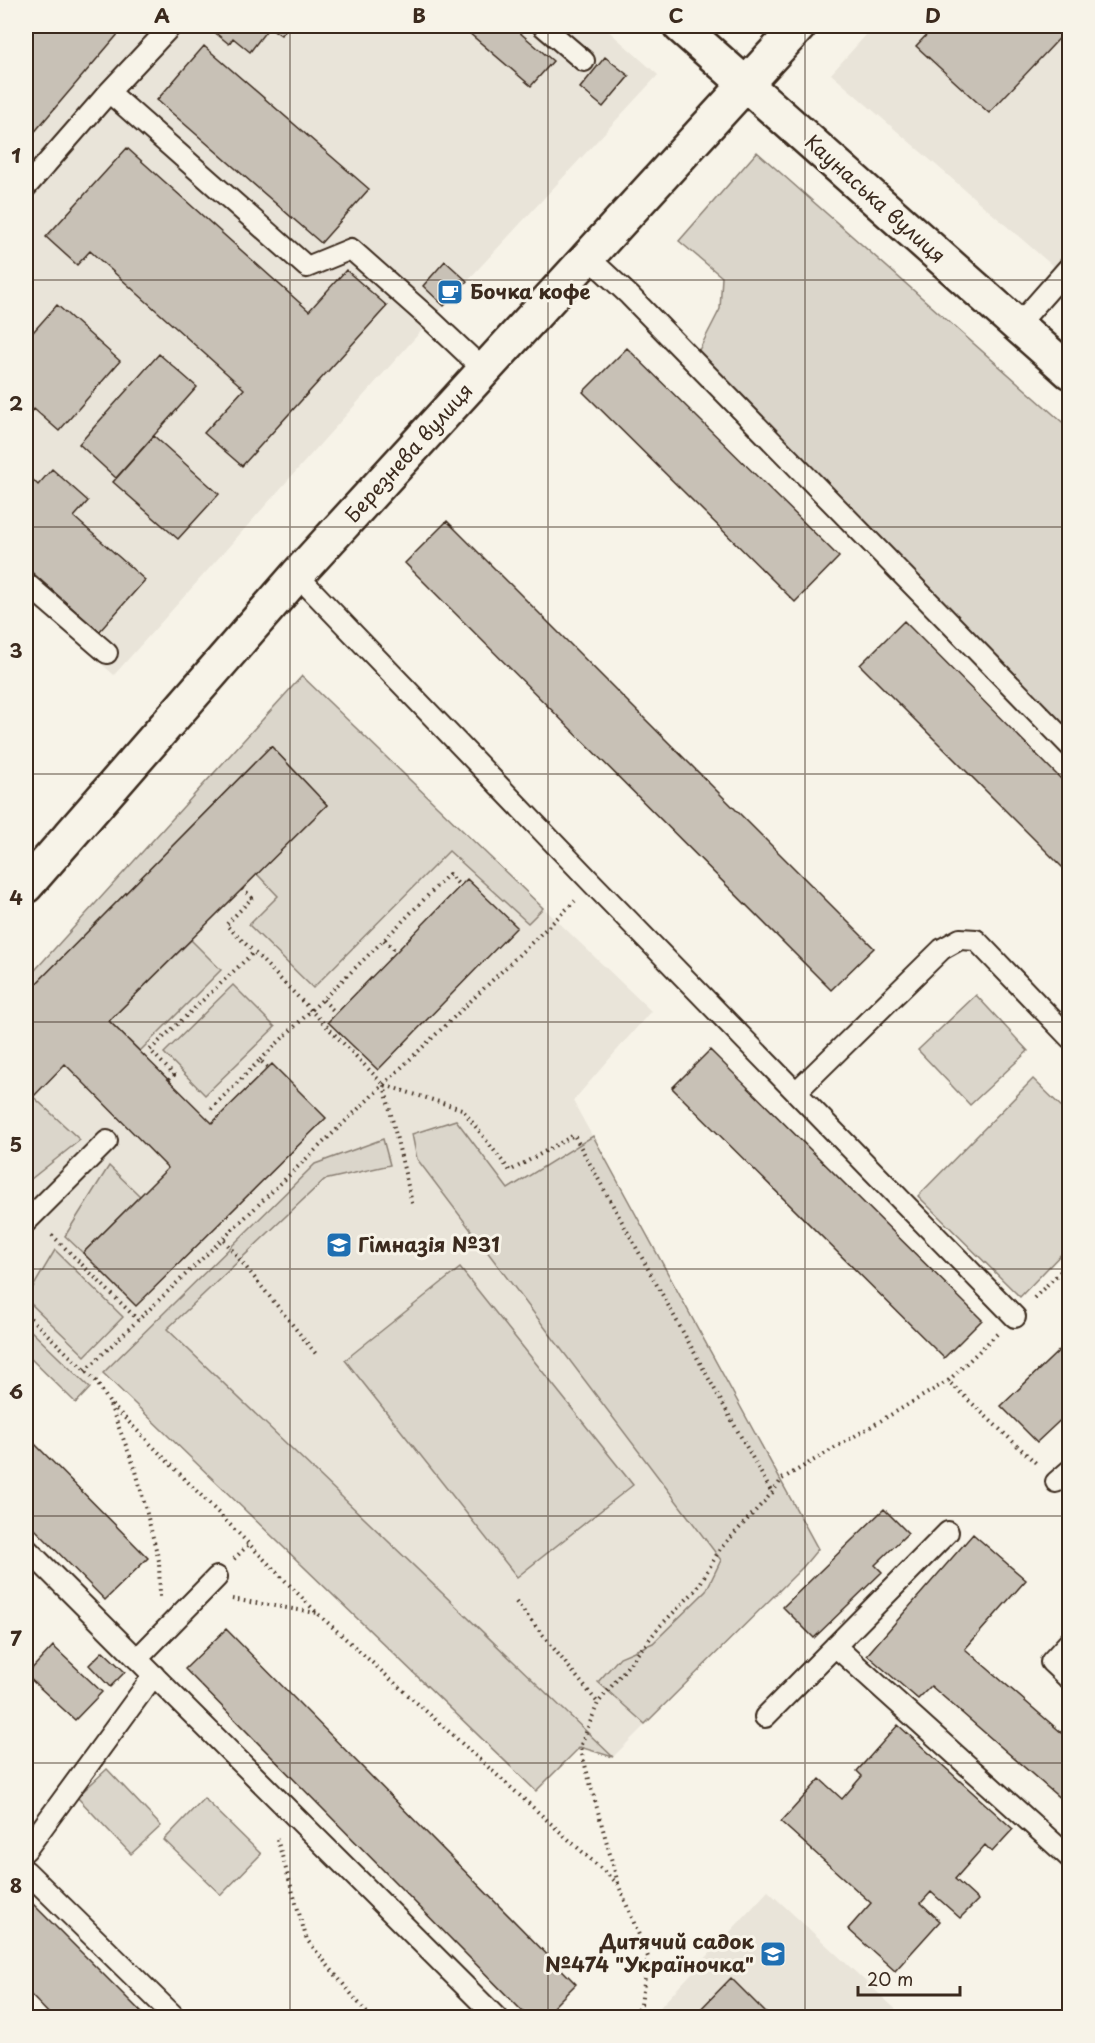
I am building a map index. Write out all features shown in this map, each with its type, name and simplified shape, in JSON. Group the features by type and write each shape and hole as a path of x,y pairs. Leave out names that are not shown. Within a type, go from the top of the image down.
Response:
{"street":[{"name":"Каунаська вулиця","path":"680,26 1070,372"},
{"name":"Березнева вулиця","path":"26,886 297,575 800,26"}],"lane":[{"path":"26,187 109,92 171,26"},
{"path":"543,26 584,61"},
{"path":"109,92 307,267 351,249 484,370"},
{"path":"588,257 629,296 1070,746"},
{"path":"1017,326 1070,266"},
{"path":"297,575 593,884 1015,1317"},
{"path":"26,583 107,653"},
{"path":"796,1092 942,949 960,939 976,940 1070,1038"},
{"path":"29,1219 107,1141"},
{"path":"765,1718 948,1532"},
{"path":"26,1548 497,2018"},
{"path":"137,1659 217,1577"},
{"path":"1070,1641 1050,1662 1070,1680"},
{"path":"835,1646 1070,1858"},
{"path":"26,1850 154,1676"},
{"path":"26,1871 176,2018"}],"path":[{"path":"211,1109 384,940 448,874 460,886"},
{"path":"85,1371 593,884"},
{"path":"242,889 252,898 226,925 384,1084 462,1109 510,1171 574,1135 772,1493"},
{"path":"384,940 396,952"},
{"path":"169,1080 174,1075 150,1050 254,952"},
{"path":"323,1000 336,1013"},
{"path":"260,1060 268,1068"},
{"path":"384,1084 413,1207"},
{"path":"29,1219 138,1320"},
{"path":"224,1240 316,1354"},
{"path":"630,2018 641,2004 648,1957 618,1884 580,1747 598,1703 660,1626 698,1589 720,1549 782,1479 948,1381 1070,1262"},
{"path":"26,1314 96,1381 109,1402 136,1471 159,1561 162,1632"},
{"path":"948,1381 1063,1476"},
{"path":"109,1402 317,1613 618,1884"},
{"path":"190,1604 230,1599 317,1613"},
{"path":"516,1602 598,1703"},
{"path":"277,1838 307,1940 371,2018"},
{"path":"26,2011 32,2018"}],"shaded area":[{"path":"26,26 603,26 658,75 431,320 114,675 26,596"},
{"path":"874,26 1069,26 1069,280 831,74"},
{"path":"757,152 1069,428 1069,735 696,356 720,309 722,277 679,241"},
{"name":"Гімназія №31","path":"302,676 651,1011 573,1101 818,1549 803,1567 613,1757 580,1747 536,1791 104,1373 76,1403 26,1354 26,980"},
{"path":"302,676 543,908 528,923 449,851 313,988 249,925 278,896 257,874 327,805 271,746 26,994 26,980"},
{"path":"191,940 221,970 140,1051 109,1021"},
{"path":"233,985 275,1027 205,1095 164,1053"},
{"path":"976,995 1028,1051 970,1105 918,1050"},
{"path":"1033,1079 1069,1114 1069,1246 1020,1297 918,1196"},
{"path":"26,1090 80,1140 26,1183"},
{"path":"456,1120 508,1189 593,1136 818,1549 803,1567 645,1724 598,1682 620,1657 653,1643 706,1591 721,1560 417,1159 412,1134"},
{"path":"383,1139 390,1165 324,1180 167,1329 613,1757 580,1747 536,1791 103,1373 315,1164"},
{"path":"109,1166 140,1196 83,1253 65,1236"},
{"path":"55,1250 123,1317 85,1356 26,1299"},
{"path":"460,1268 633,1485 517,1577 345,1360"},
{"path":"26,1326 90,1388 76,1403 26,1354"},
{"path":"107,1769 161,1826 131,1854 77,1797"},
{"path":"204,1798 261,1854 221,1895 164,1840"},
{"name":"Дитячий садок №474 \"Україночка\"","path":"768,1891 904,2017 650,2018"}],"building":[{"path":"30,26 125,26 26,142 26,31"},
{"path":"207,26 289,26 281,35 269,27 250,52 233,38 229,44"},
{"path":"461,26 512,26 553,61 531,86"},
{"path":"935,26 1070,27 989,113 916,46"},
{"path":"204,46 369,189 321,243 157,100"},
{"path":"605,57 629,76 603,107 580,88"},
{"path":"127,148 309,311 346,270 387,306 242,466 204,433 244,389 90,251 77,265 46,237"},
{"path":"445,261 467,281 444,306 423,286"},
{"path":"57,305 120,361 59,431 34,409 26,419 26,340"},
{"path":"627,348 839,557 795,602 583,392"},
{"path":"159,354 197,387 116,478 79,444"},
{"path":"154,436 219,494 178,539 113,482"},
{"path":"52,469 88,501 74,517 145,580 99,632 26,567 26,473 38,485"},
{"path":"447,521 874,948 831,990 405,563"},
{"path":"904,621 1070,788 1069,874 860,665"},
{"path":"271,746 327,805 109,1021 212,1123 272,1064 326,1118 136,1306 83,1253 168,1168 65,1064 33,1097 26,1090 26,994"},
{"path":"467,879 517,927 378,1070 328,1022"},
{"path":"710,1050 982,1320 944,1358 672,1088"},
{"path":"1070,1340 1070,1411 1037,1442 1001,1406"},
{"path":"26,1435 148,1558 105,1600 26,1520"},
{"path":"884,1509 908,1533 875,1565 882,1572 814,1638 783,1607"},
{"path":"973,1534 1026,1580 965,1649 1070,1740 1070,1807 931,1686 918,1699 867,1655"},
{"path":"26,1598 35,1607 26,1617"},
{"path":"226,1629 576,1984 542,2018 529,2018 185,1669"},
{"path":"53,1646 102,1692 75,1720 26,1675"},
{"path":"103,1651 125,1672 110,1687 89,1665"},
{"path":"898,1725 1013,1829 992,1852 985,1845 955,1879 978,1900 960,1918 931,1892 921,1903 940,1921 895,1971 848,1929 871,1903 781,1822 820,1779 842,1799 862,1776 857,1771"},
{"path":"26,1897 147,2018 53,2018 26,1990"},
{"path":"731,1978 771,2018 692,2018"}],"place":[{"name":"Бочка кофе","path":"450,292"},
{"name":"Гімназія №31","path":"339,1245"},
{"name":"Дитячий садок №474 \"Україночка\"","path":"773,1954"}]}
